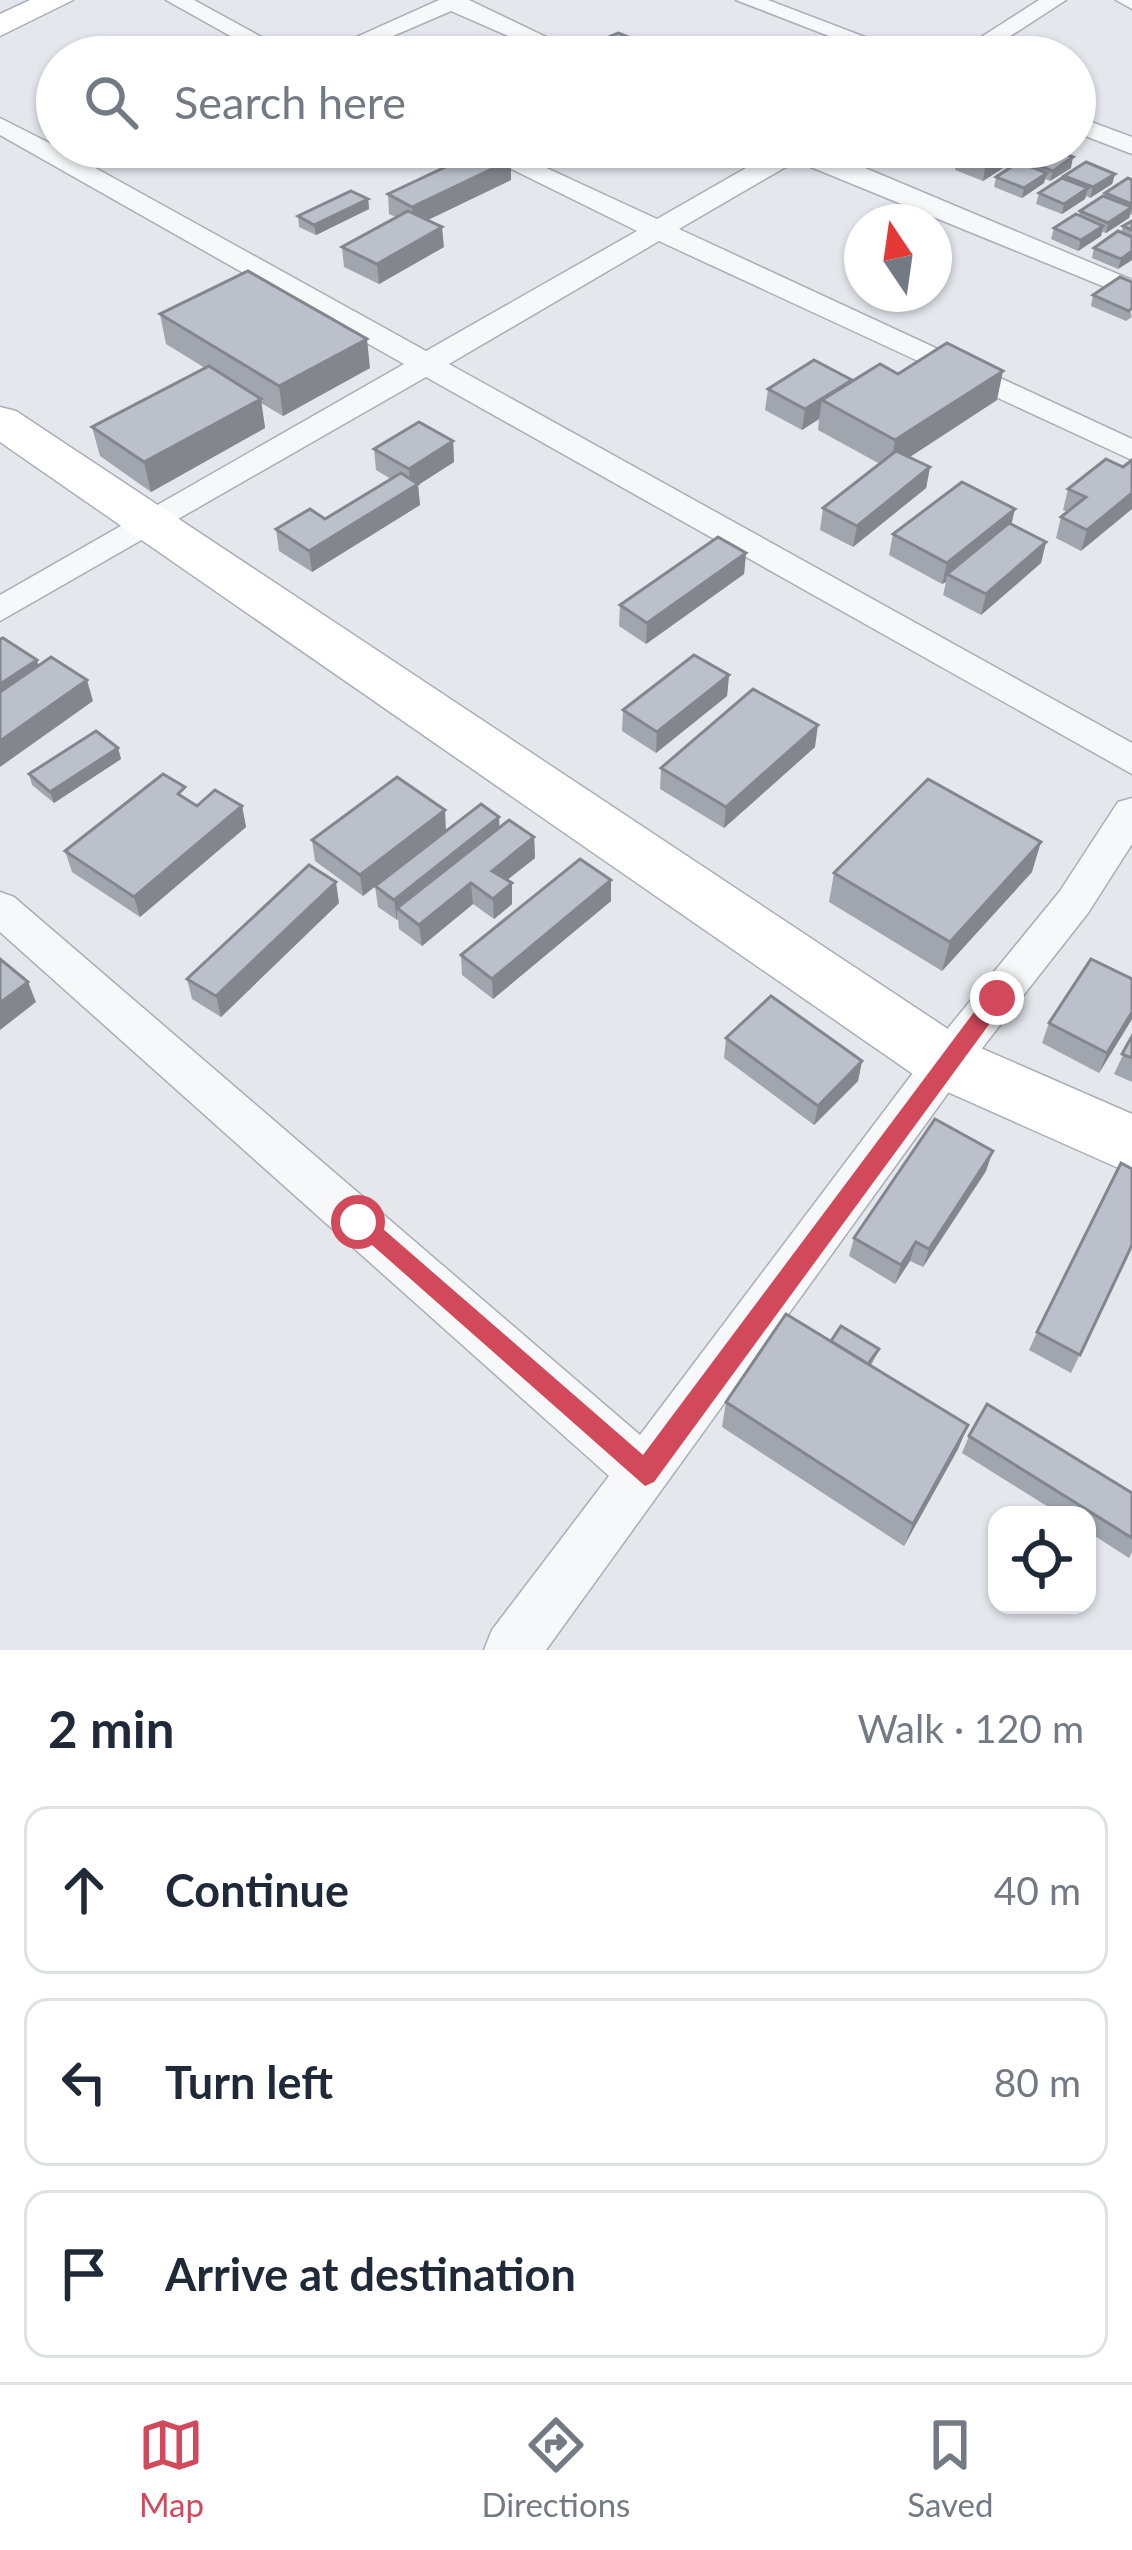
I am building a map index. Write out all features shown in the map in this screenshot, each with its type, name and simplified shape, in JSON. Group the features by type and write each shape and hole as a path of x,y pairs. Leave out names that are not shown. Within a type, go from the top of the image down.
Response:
{"street":[{"path":"0,26 57,0"},
{"path":"177,0 246,36"},
{"path":"747,0 847,36"},
{"path":"996,36 1055,0"},
{"path":"373,36 454,1 530,36"},
{"path":"0,125 36,145"},
{"path":"1096,131 1132,146"},
{"path":"77,168 1132,760"},
{"path":"526,168 1132,451"},
{"path":"0,610 425,367 759,168"},
{"path":"841,168 1132,290"},
{"path":"0,421 946,1062 1132,1145"},
{"path":"512,1650 946,1062 1074,902 1132,812"},
{"path":"0,908 645,1473"}],"building":[{"path":"1096,166 1115,174 1093,187 1064,176 1077,168"},
{"path":"443,168 494,168 412,207 388,194"},
{"path":"1010,168 1047,173 1024,188 996,177"},
{"path":"1062,178 1088,188 1064,204 1039,193"},
{"path":"1132,180 1132,204 1105,193"},
{"path":"351,191 368,199 314,225 298,216"},
{"path":"1103,196 1132,207 1108,223 1080,211"},
{"path":"408,211 442,227 377,264 342,247"},
{"path":"1076,214 1103,226 1081,240 1054,228"},
{"path":"1118,231 1132,237 1132,251 1121,259 1094,248"},
{"path":"248,271 367,339 279,386 160,314"},
{"path":"1120,277 1132,282 1129,311 1093,295"},
{"path":"947,343 1003,371 895,440 822,400 880,364 898,374"},
{"path":"814,360 852,380 805,409 768,389"},
{"path":"209,366 261,399 144,462 92,427"},
{"path":"419,422 453,441 409,469 374,449"},
{"path":"896,451 930,467 857,526 823,508"},
{"path":"1106,459 1123,467 1132,460 1132,493 1087,530 1061,517 1086,497 1068,489"},
{"path":"401,473 418,484 309,551 276,529 310,509 325,519"},
{"path":"962,482 1015,509 947,563 893,534"},
{"path":"1009,523 1046,542 986,594 947,574"},
{"path":"718,537 746,553 647,623 620,605"},
{"path":"0,639 37,660 0,684"},
{"path":"694,655 729,675 657,732 623,710"},
{"path":"51,657 87,680 0,741 0,692"},
{"path":"753,689 818,725 726,807 661,768"},
{"path":"96,731 118,748 50,792 29,774"},
{"path":"163,774 185,787 178,794 197,806 215,790 242,806 134,897 65,851"},
{"path":"397,777 445,810 360,875 312,840"},
{"path":"928,779 1041,842 950,942 834,873"},
{"path":"481,804 499,817 394,900 375,886"},
{"path":"509,820 534,837 492,871 512,883 493,899 471,883 419,925 397,908"},
{"path":"580,859 611,880 492,979 461,955"},
{"path":"309,865 336,882 216,996 187,979"},
{"path":"0,959 28,982 0,1003"},
{"path":"1091,959 1132,979 1132,1012 1107,1053 1049,1023"},
{"path":"771,996 862,1061 818,1106 726,1038"},
{"path":"1132,1036 1132,1058 1122,1054"},
{"path":"935,1119 993,1151 929,1249 916,1242 901,1265 854,1238"},
{"path":"1121,1163 1132,1169 1132,1245 1080,1355 1037,1332"},
{"path":"786,1314 968,1425 913,1524 726,1402"},
{"path":"841,1326 879,1349 868,1364 831,1341"},
{"path":"987,1404 1132,1493 1132,1538 1096,1515 1096,1506 1081,1506 969,1436"}],"route":[{"path":"358,1222 645,1473 997,998"}]}
